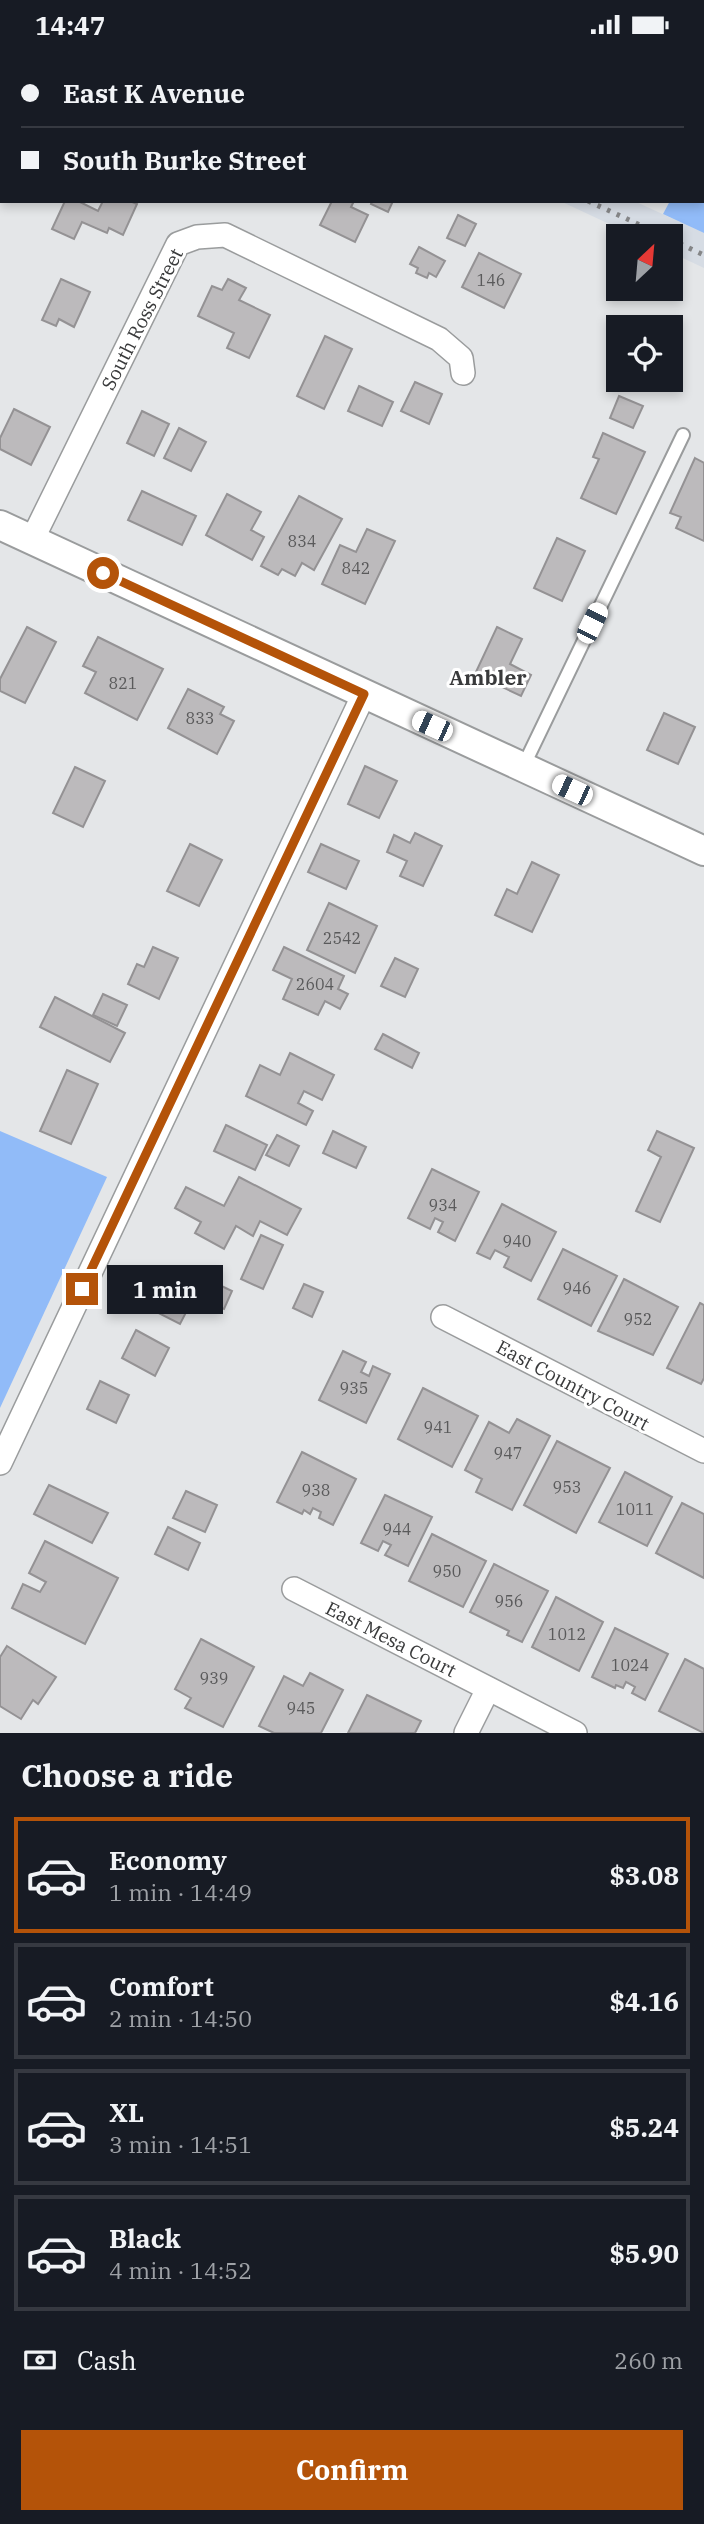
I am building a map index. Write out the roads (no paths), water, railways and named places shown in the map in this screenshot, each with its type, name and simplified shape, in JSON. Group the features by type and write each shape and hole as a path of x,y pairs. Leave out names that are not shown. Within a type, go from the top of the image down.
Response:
{"street":[{"name":"South Ross Street","path":"32,540 149,300 178,244 184,239 225,235 439,339 461,358 463,373"},
{"path":"0,526 704,851"},
{"path":"0,1462 364,694"},
{"name":"East Country Court","path":"443,1317 704,1451"},
{"name":"East Mesa Court","path":"294,1589 575,1733"},
{"path":"466,1733 488,1689"}],"lane":[{"path":"523,767 684,435"}],"railway":[{"path":"592,203 638,224"},
{"path":"683,245 704,255"}],"district":[{"name":"Ambler","path":"488,677"}]}
